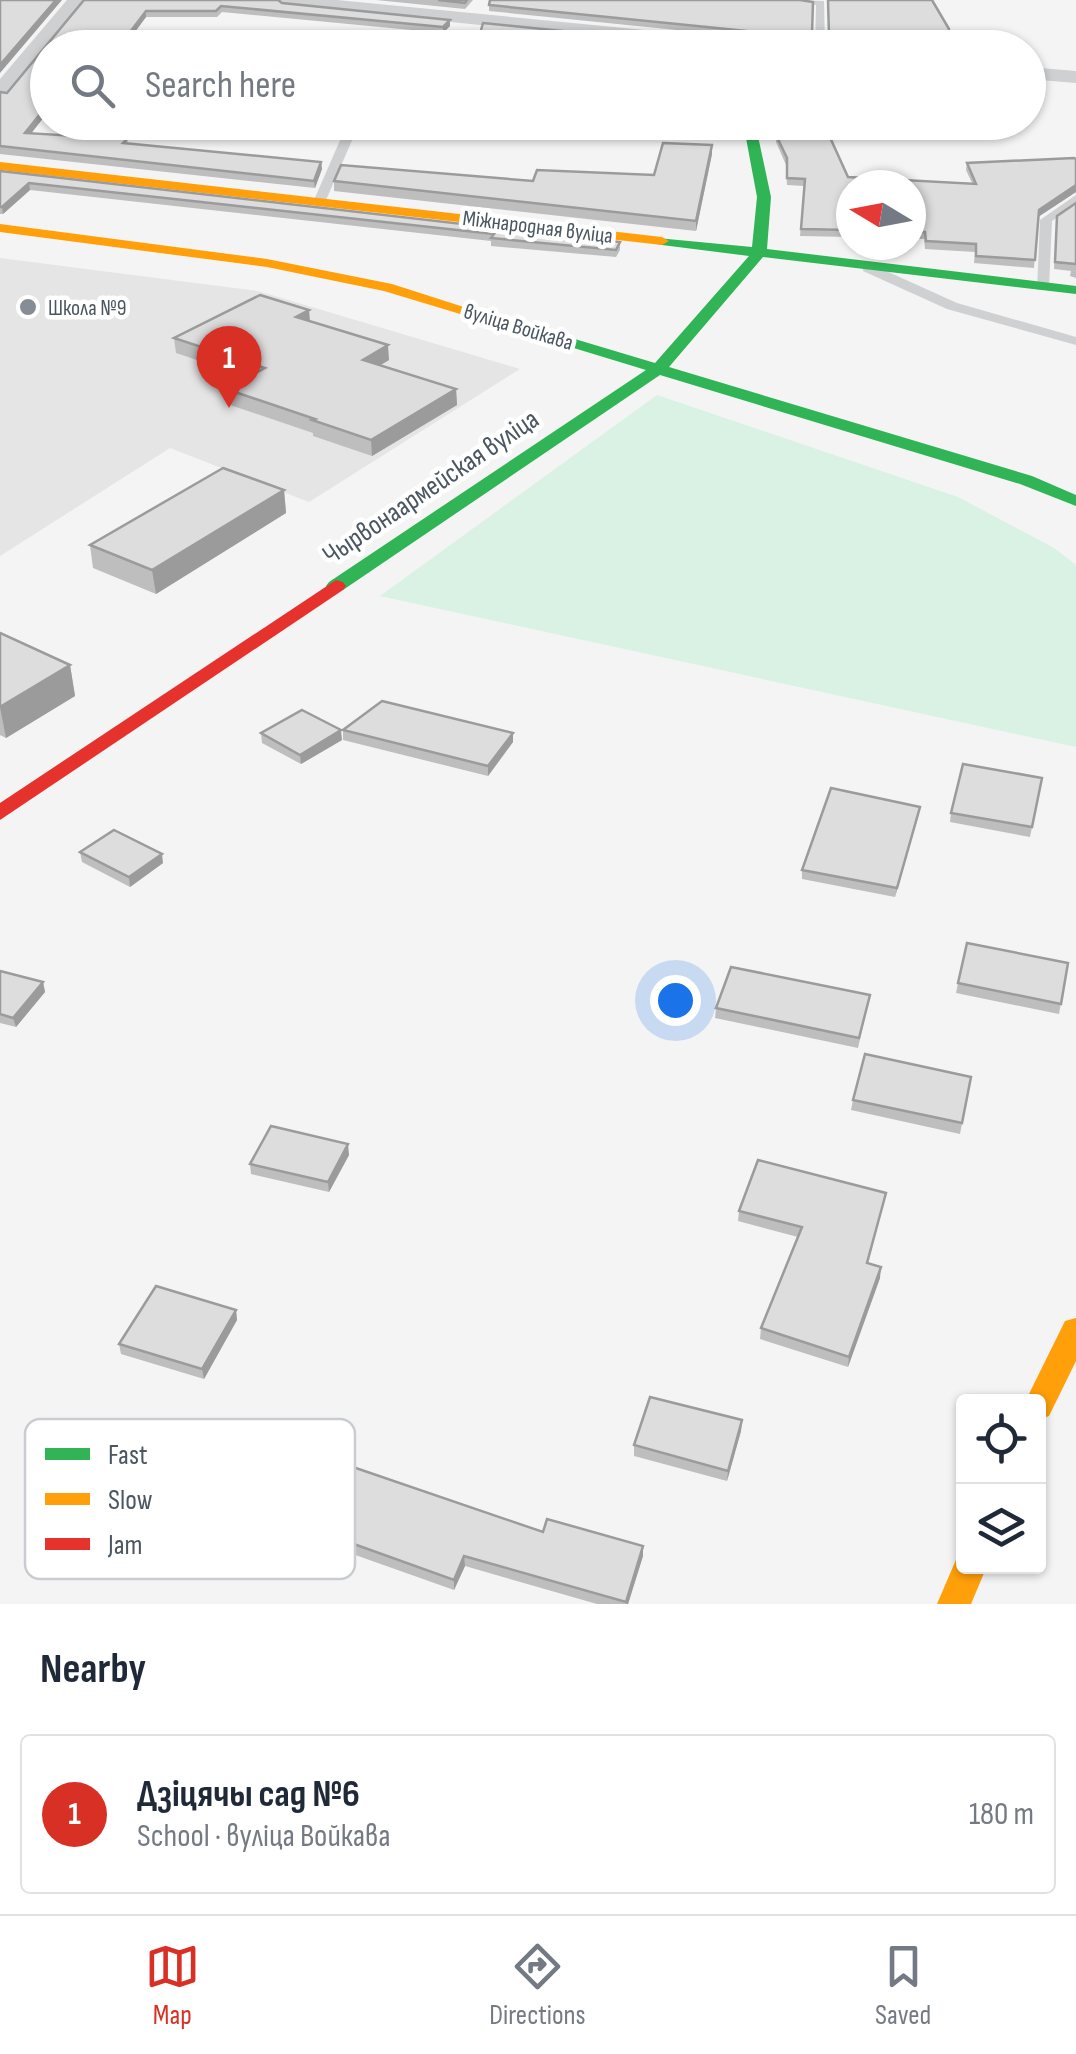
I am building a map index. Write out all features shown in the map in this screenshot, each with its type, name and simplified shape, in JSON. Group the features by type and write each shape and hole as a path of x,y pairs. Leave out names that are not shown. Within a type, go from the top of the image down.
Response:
{"street":[{"path":"45,30 76,0"},
{"path":"283,0 579,30"},
{"path":"0,92 30,44"},
{"path":"1046,75 1076,78"},
{"path":"753,140 764,197 759,252"},
{"name":"Міжнародная вуліца","path":"0,166 1076,290"},
{"name":"вуліца Войкава","path":"0,228 249,260 387,287 1026,480 1076,502"},
{"name":"Чырвонаармейская вуліца","path":"0,814 658,368 759,252"},
{"name":"вуліца Войкава","path":"1026,480 1076,487"},
{"path":"1055,1391 1076,1330"},
{"path":"954,1604 967,1574"}],"lane":[{"path":"794,0 823,2 821,30"},
{"path":"320,200 346,140"},
{"path":"1042,287 1046,220 1076,198"},
{"path":"868,268 952,306 1076,341"},
{"path":"0,785 24,796"}],"shaded area":[{"path":"0,258 258,291 520,369 309,502 170,448 0,556"}],"green space":[{"path":"657,395 958,497 1054,548 1076,565 1076,747 380,596"}],"building":[{"path":"0,0 56,0 30,30 0,65"},
{"path":"84,0 278,0 450,20 443,27 221,6 216,11 146,11 132,30 59,30"},
{"path":"490,0 800,0 813,2 812,30 737,30 489,5"},
{"path":"828,0 932,0 949,29 949,30 829,30"},
{"path":"483,23 553,30 481,30"},
{"path":"30,65 30,127 25,133 30,133 30,140 126,140 123,143 321,162 314,181 0,146 0,92 7,93"},
{"path":"778,140 831,140 845,170 836,170 836,230 801,229 805,179 787,178 787,158"},
{"path":"663,143 712,145 696,221 334,181 341,165 533,181 537,170 654,175"},
{"path":"1076,159 1076,185 1039,210 1035,260 976,256 976,244 926,241 926,181 976,184 967,163"},
{"path":"0,171 620,242 616,250 491,238 494,234 29,183 0,207"},
{"path":"1076,203 1076,264 1055,262 1057,216"},
{"path":"260,295 309,310 296,317 388,345 363,360 456,389 371,440 226,389 265,368 174,338"},
{"path":"223,468 284,490 152,570 90,545"},
{"path":"0,633 70,665 0,707"},
{"path":"382,701 513,733 488,766 343,730"},
{"path":"302,710 341,730 300,755 261,733"},
{"path":"963,764 1042,778 1032,827 951,813"},
{"path":"831,788 920,807 897,888 802,870"},
{"path":"114,830 162,854 129,877 80,852"},
{"path":"967,943 1068,963 1061,1004 958,983"},
{"path":"731,967 870,995 859,1038 716,1008"},
{"path":"0,971 43,982 13,1018 0,1014"},
{"path":"865,1054 971,1077 962,1123 853,1100"},
{"path":"271,1126 348,1144 328,1182 250,1164"},
{"path":"758,1160 886,1193 867,1263 881,1267 849,1357 761,1328 802,1227 739,1211"},
{"path":"156,1286 236,1310 202,1369 119,1344"},
{"path":"650,1397 742,1420 728,1471 634,1445"},
{"path":"355,1468 543,1532 547,1519 643,1546 626,1602 464,1556 454,1580 355,1544"}],"traffic: fast":[{"path":"336,586 658,369 759,253 764,197 753,140"},
{"path":"662,241 1076,290"},
{"path":"490,318 1026,480 1076,501"}],"traffic: slow":[{"path":"0,166 662,241"},
{"path":"0,228 267,263 387,287 490,318"},
{"path":"1044,1394 1076,1330"},
{"path":"954,1604 967,1574"}],"traffic: jam":[{"path":"0,813 336,586"}],"place":[{"name":"Школа №9","path":"28,307"},
{"name":"Дзіцячы сад №6","path":"229,408"}]}
